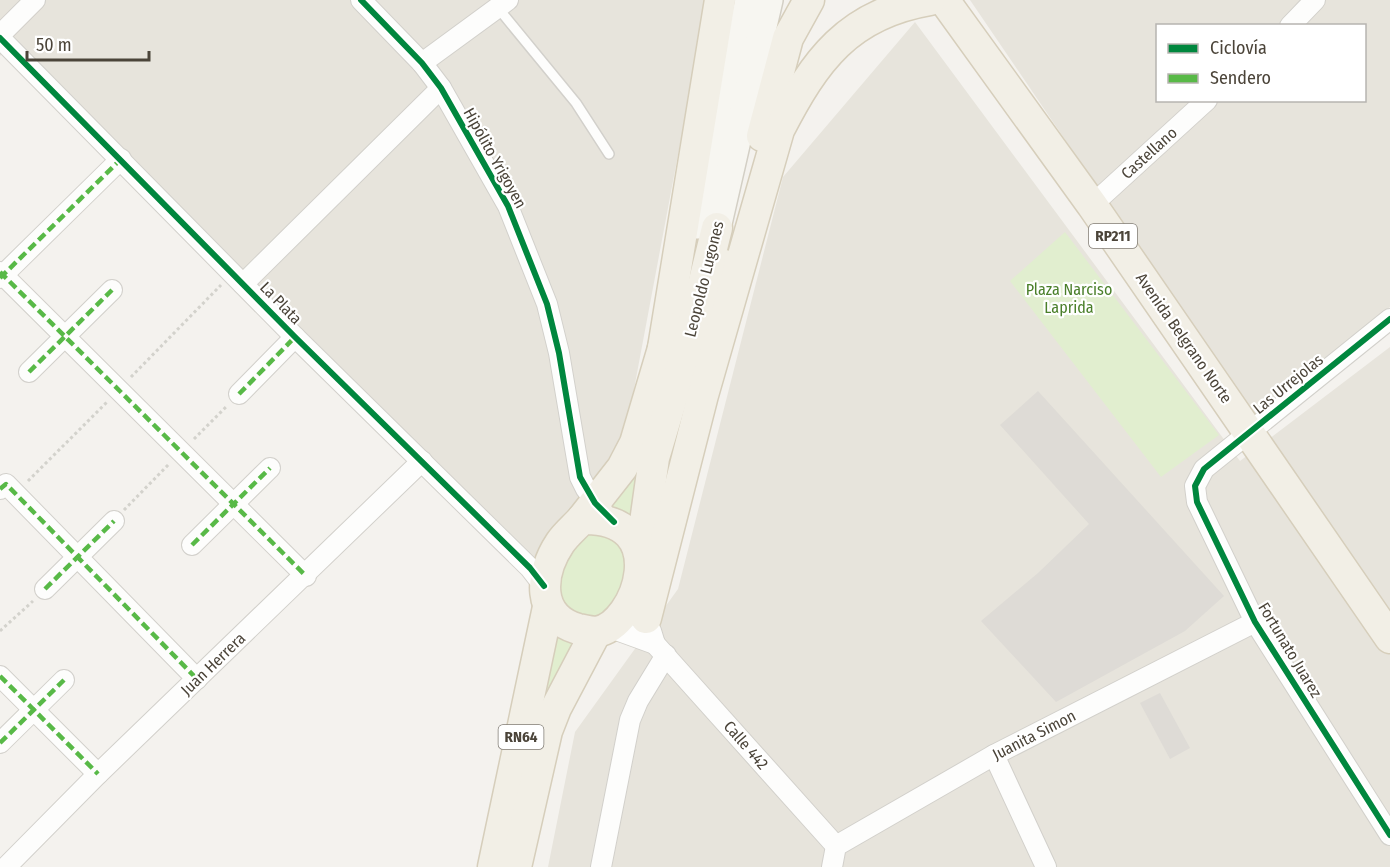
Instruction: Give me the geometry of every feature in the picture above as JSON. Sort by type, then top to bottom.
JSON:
[{"type":"main road","points":[[676,345],[720,0]]},
{"type":"main road","name":"Leopoldo Lugones","points":[[708,227],[748,0]]},
{"type":"main road","name":"Leopoldo Lugones","points":[[640,568],[654,458],[676,345],[769,0]]},
{"type":"main road","points":[[676,345],[738,232],[788,38],[808,0]]},
{"type":"main road","points":[[656,639],[703,395],[772,150],[800,90],[818,62],[835,44],[877,16],[895,8],[931,0]]},
{"type":"main road","name":"Avenida Belgrano Norte","points":[[931,0],[975,41]]},
{"type":"main road","name":"Avenida Belgrano Norte","points":[[944,0],[1092,204],[1390,638]]},
{"type":"main road","points":[[772,150],[775,87]]},
{"type":"main road","name":"Leopoldo Lugones","points":[[597,515],[635,443],[676,345]]},
{"type":"main road","points":[[597,515],[630,533],[640,568]]},
{"type":"main road","name":"RN64","points":[[492,867],[546,597],[551,559],[561,541],[597,515]]},
{"type":"main road","name":"RN64","points":[[516,867],[547,731],[556,708],[602,629],[629,603],[640,568]]},
{"type":"main road","points":[[546,597],[562,621],[576,628],[602,629]]},
{"type":"street","points":[[0,36],[35,0]]},
{"type":"street","name":"Hipólito Yrigoyen","points":[[361,0],[422,63],[441,88],[508,206],[546,304],[559,353],[580,477],[597,515]]},
{"type":"street","points":[[1292,24],[1316,0]]},
{"type":"street","points":[[422,63],[503,4]]},
{"type":"street","name":"La Plata","points":[[0,36],[295,337],[530,568],[546,597]]},
{"type":"street","points":[[243,284],[441,88]]},
{"type":"street","name":"Castellano","points":[[1092,204],[1205,102]]},
{"type":"street","points":[[121,159],[1,275],[66,336],[306,576]]},
{"type":"street","points":[[29,372],[112,290]]},
{"type":"street","name":"Las Urrejolas","points":[[1204,469],[1387,328]]},
{"type":"street","points":[[239,394],[295,337]]},
{"type":"street","name":"Juan Herrera","points":[[6,867],[98,774],[306,576],[422,461]]},
{"type":"street","points":[[192,545],[270,468]]},
{"type":"street","name":"Fortunato Juarez","points":[[1204,469],[1195,486],[1197,502],[1255,622],[1390,834]]},
{"type":"street","points":[[2,485],[77,556],[197,679]]},
{"type":"street","points":[[45,589],[114,521]]},
{"type":"street","points":[[601,867],[630,720],[656,639],[640,568]]},
{"type":"street","name":"Juanita Simon","points":[[836,846],[994,755],[1255,622]]},
{"type":"street","name":"Calle 442","points":[[602,629],[656,639],[836,846]]},
{"type":"street","points":[[0,676],[98,774]]},
{"type":"street","points":[[0,743],[64,680]]},
{"type":"street","points":[[994,755],[1046,867]]},
{"type":"street","points":[[832,867],[836,846]]},
{"type":"lane","points":[[503,4],[576,103],[609,154]]},
{"type":"path","points":[[0,631],[45,589]]},
{"type":"shaded area","points":[[0,0],[707,0],[622,453],[534,560],[4,52],[0,56]]},
{"type":"shaded area","points":[[970,0],[1390,0],[1390,307],[1253,416]]},
{"type":"shaded area","points":[[915,22],[1240,461],[1390,347],[1390,867],[548,867],[575,732],[678,589],[783,177]]},
{"type":"green space","name":"Plaza Narciso Laprida","points":[[1065,232],[1219,435],[1161,477],[1010,281]]},
{"type":"green space","points":[[648,446],[636,522],[608,507]]},
{"type":"green space","points":[[590,532],[610,533],[623,545],[627,561],[622,592],[605,614],[589,618],[573,614],[562,601],[557,574],[577,538]]},
{"type":"green space","points":[[556,634],[575,642],[534,730]]},
{"type":"building","points":[[1038,391],[1224,596],[1185,631],[1056,702],[981,621],[1038,573],[1089,524],[1000,425]]},
{"type":"building","points":[[1160,693],[1190,748],[1170,759],[1140,703]]},
{"type":"marked path","points":[[0,278],[121,159]]},
{"type":"marked path","points":[[0,272],[306,576]]},
{"type":"marked path","points":[[29,372],[112,290]]},
{"type":"marked path","points":[[239,394],[295,337]]},
{"type":"marked path","points":[[192,545],[270,468]]},
{"type":"marked path","points":[[0,489],[6,484],[197,679]]},
{"type":"marked path","points":[[45,589],[114,521]]},
{"type":"marked path","points":[[0,676],[98,774]]},
{"type":"marked path","points":[[0,743],[64,680]]},
{"type":"cycle path","points":[[361,0],[422,63],[441,88],[508,206],[547,304],[559,353],[580,477],[595,503],[614,522]]},
{"type":"cycle path","points":[[0,38],[295,337],[530,568],[544,586]]},
{"type":"cycle path","points":[[1390,319],[1204,469],[1195,486],[1197,502],[1255,622],[1390,835]]}]
